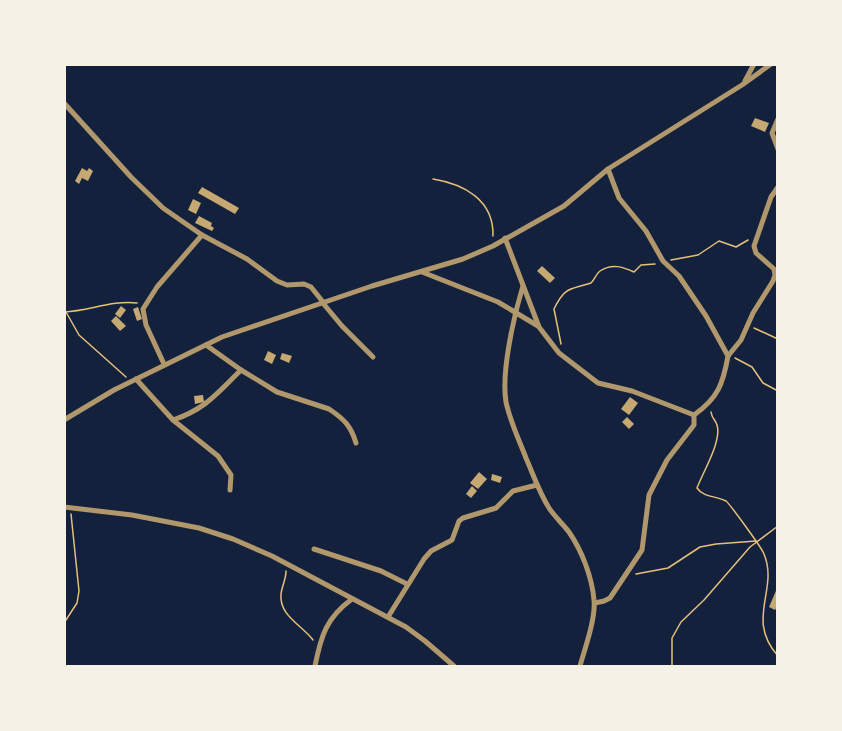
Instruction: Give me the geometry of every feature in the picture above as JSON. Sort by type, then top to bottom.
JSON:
[{"type":"street","points":[[742,85],[754,64]]},
{"type":"street","points":[[64,420],[133,380],[222,337],[322,302],[463,259],[493,246],[564,206],[608,169],[742,85],[771,64]]},
{"type":"street","points":[[64,103],[157,204],[202,235],[247,258],[278,281],[287,285],[304,284],[311,287],[342,326],[374,357]]},
{"type":"street","points":[[777,118],[772,134],[777,149]]},
{"type":"street","points":[[608,169],[619,198],[646,231],[663,261],[679,276],[706,316],[728,356]]},
{"type":"street","points":[[694,415],[711,402],[724,378],[728,356],[741,340],[747,325],[776,275],[774,269],[754,250],[757,232],[777,187]]},
{"type":"street","points":[[164,364],[146,325],[143,314],[145,304],[202,235]]},
{"type":"street","points":[[505,238],[539,327],[559,353],[598,383],[632,391],[694,415]]},
{"type":"street","points":[[421,272],[498,302],[539,327]]},
{"type":"street","points":[[523,286],[515,312],[505,375],[506,400],[510,417],[537,485],[549,508],[570,534],[592,583],[595,603],[580,666]]},
{"type":"street","points":[[206,345],[277,392],[329,409],[337,414],[350,425],[356,443]]},
{"type":"street","points":[[173,420],[186,416],[212,399],[241,370]]},
{"type":"street","points":[[133,380],[173,420],[204,444],[227,468],[232,481],[230,490]]},
{"type":"street","points":[[595,603],[604,602],[610,598],[642,550],[652,488],[674,449],[694,425],[694,415]]},
{"type":"street","points":[[388,617],[407,584],[431,551],[452,540],[459,521],[496,508],[513,491],[537,485]]},
{"type":"street","points":[[68,507],[132,515],[199,528],[233,539],[388,617],[415,633],[454,666]]},
{"type":"street","points":[[314,549],[381,571],[407,584]]},
{"type":"street","points":[[315,666],[318,650],[331,618],[352,599]]},
{"type":"path","points":[[433,179],[452,182],[476,196],[489,210],[494,228],[493,246]]},
{"type":"path","points":[[559,353],[561,343],[554,309],[567,290],[591,283],[599,272],[606,269],[623,266],[634,272],[641,265],[698,255],[719,241],[736,247],[757,232]]},
{"type":"path","points":[[65,312],[85,311],[121,302],[145,304]]},
{"type":"path","points":[[65,312],[80,334],[133,380]]},
{"type":"path","points":[[747,325],[777,339]]},
{"type":"path","points":[[728,356],[752,367],[763,383],[777,391]]},
{"type":"path","points":[[711,402],[712,417],[717,424],[717,435],[698,490],[731,505],[764,553],[768,586],[762,608],[763,624],[768,642],[777,656]]},
{"type":"path","points":[[64,623],[80,591],[79,570],[68,507]]},
{"type":"path","points":[[672,666],[671,645],[675,630],[756,541],[777,526]]},
{"type":"path","points":[[625,577],[668,568],[700,548],[716,544],[756,541]]},
{"type":"path","points":[[286,564],[286,579],[281,597],[284,607],[290,618],[309,634],[318,650]]},
{"type":"building","points":[[755,118],[769,123],[765,132],[751,126]]},
{"type":"building","points":[[82,168],[87,171],[89,168],[93,171],[88,181],[82,178],[79,184],[75,181]]},
{"type":"building","points":[[202,187],[239,208],[235,214],[198,193]]},
{"type":"building","points":[[193,199],[201,203],[196,214],[188,210]]},
{"type":"building","points":[[199,216],[212,223],[211,226],[214,228],[212,231],[195,223]]},
{"type":"building","points":[[542,266],[555,278],[550,283],[537,271]]},
{"type":"building","points":[[121,306],[126,310],[120,318],[115,314]]},
{"type":"building","points":[[138,307],[142,319],[137,321],[133,309]]},
{"type":"building","points":[[116,316],[126,326],[120,331],[111,321]]},
{"type":"building","points":[[268,351],[276,355],[272,364],[264,360]]},
{"type":"building","points":[[282,353],[292,356],[289,363],[280,359]]},
{"type":"building","points":[[203,395],[204,402],[195,404],[194,396]]},
{"type":"building","points":[[630,397],[638,403],[629,415],[621,409]]},
{"type":"building","points":[[627,417],[634,424],[629,429],[622,422]]},
{"type":"building","points":[[479,472],[487,479],[478,489],[470,483]]},
{"type":"building","points":[[492,474],[502,477],[500,483],[491,480]]},
{"type":"building","points":[[472,486],[477,491],[471,498],[466,494]]},
{"type":"building","points":[[778,586],[778,605],[775,610],[769,607]]}]
